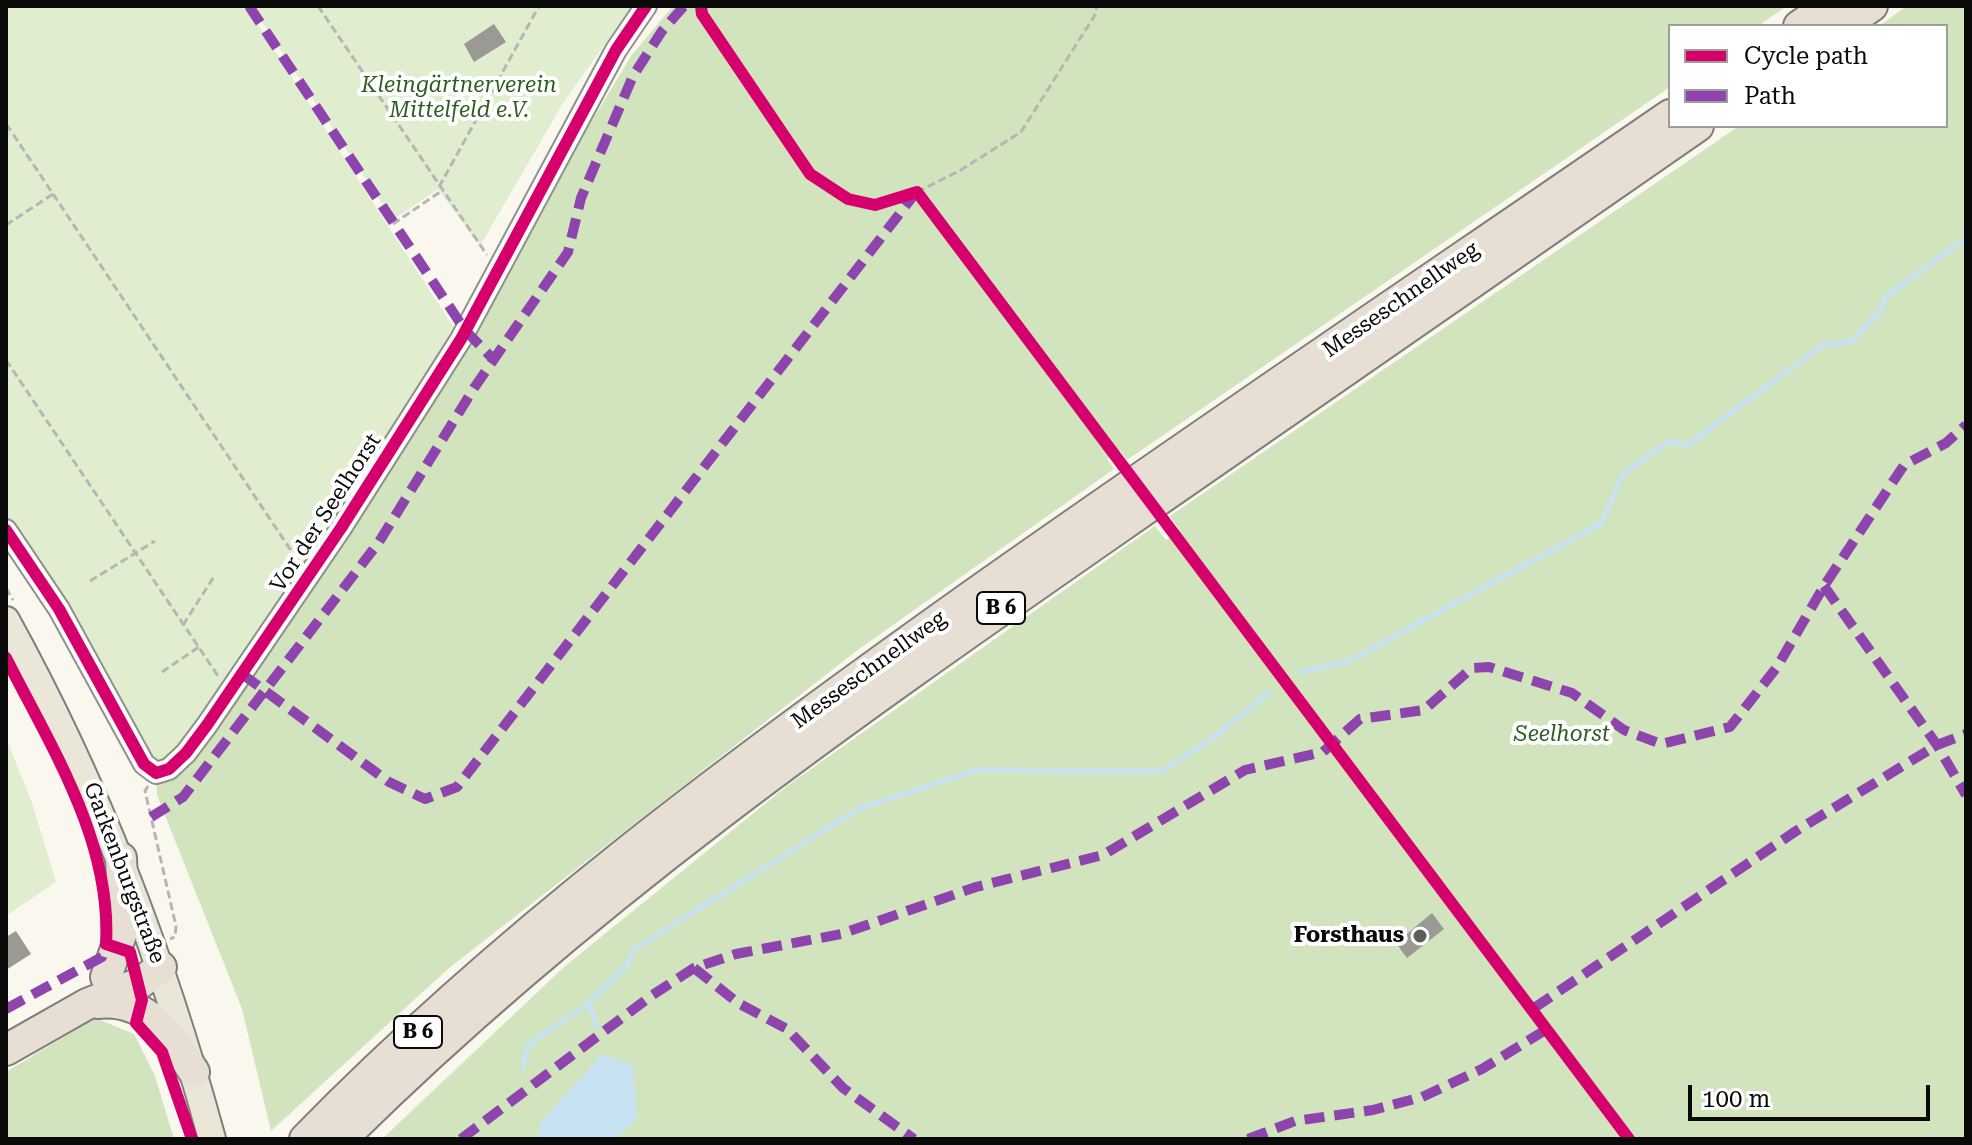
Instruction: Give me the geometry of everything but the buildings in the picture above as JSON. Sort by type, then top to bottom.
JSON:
[{"type":"highway","points":[[1802,24],[1828,6]]},
{"type":"highway","points":[[1846,24],[1872,6]]},
{"type":"highway","name":"Messeschnellweg","points":[[305,1139],[376,1070],[535,929],[658,827],[775,738],[1110,499],[1668,116]]},
{"type":"highway","name":"Messeschnellweg","points":[[342,1139],[473,1014],[547,950],[671,848],[800,751],[931,656],[1695,128]]},
{"type":"highway","points":[[106,977],[124,926],[121,858]]},
{"type":"highway","points":[[6,1040],[106,977],[134,965],[161,967]]},
{"type":"highway","points":[[6,1050],[87,1004],[140,983],[161,967]]},
{"type":"highway","points":[[87,1004],[117,1002],[138,1008],[164,1029],[194,1072]]},
{"type":"main road","name":"Garkenburgstraße","points":[[6,620],[81,763],[121,858],[161,967],[212,1139]]},
{"type":"street","name":"Vor der Seelhorst","points":[[156,773],[169,769],[186,753],[295,598],[461,339],[616,50],[646,6]]},
{"type":"street","points":[[6,530],[59,609],[144,764],[156,773]]},
{"type":"path","points":[[318,6],[499,271]]},
{"type":"path","points":[[393,224],[441,188],[539,6]]},
{"type":"path","points":[[917,192],[959,171],[1021,132],[1095,15],[1097,6]]},
{"type":"path","points":[[6,124],[292,552]]},
{"type":"path","points":[[6,134],[11,131]]},
{"type":"path","points":[[6,225],[53,194]]},
{"type":"path","points":[[6,360],[220,679]]},
{"type":"path","points":[[90,581],[155,541]]},
{"type":"path","points":[[183,625],[215,575]]},
{"type":"path","points":[[162,672],[199,647]]},
{"type":"path","points":[[156,773],[145,791],[176,926],[175,937],[171,938]]},
{"type":"green space","points":[[6,6],[246,6],[461,339],[207,725],[156,773],[6,530]]},
{"type":"green space","name":"Kleingärtnerverein Mittelfeld e.V.","points":[[251,6],[632,6],[563,103],[480,246],[438,189],[393,220]]},
{"type":"green space","points":[[673,6],[1787,6],[1761,24],[1668,24],[1668,88],[1127,460],[1120,450],[1107,459],[1114,469],[859,649],[449,968],[271,1131],[242,1009],[157,795],[156,773],[169,769],[466,330],[631,56]]},
{"type":"green space","name":"Seelhorst","points":[[1907,6],[1966,6],[1966,1139],[382,1139],[564,967],[787,786],[1155,526],[1166,540],[1179,529],[1170,516],[1736,128],[1948,128],[1948,24],[1882,24]]},
{"type":"green space","points":[[6,738],[32,803],[56,882],[6,916]]},
{"type":"green space","points":[[95,1018],[134,1034],[155,1076],[174,1139],[6,1139],[6,1072]]},
{"type":"water","points":[[602,1054],[633,1065],[637,1119],[614,1139],[539,1139],[540,1123]]},
{"type":"waterway","points":[[1300,672],[1349,661],[1602,523],[1622,475],[1669,441],[1686,446],[1823,345],[1853,341],[1882,309],[1885,297],[1966,238]]},
{"type":"waterway","points":[[597,1027],[589,1003],[627,965],[633,950],[860,808],[977,770],[1162,771],[1212,739],[1269,692]]},
{"type":"waterway","points":[[523,1068],[528,1045],[589,1003]]},
{"type":"marked path","points":[[249,6],[465,330],[494,360]]},
{"type":"marked path","points":[[151,817],[183,797],[379,542],[474,388],[568,252],[581,198],[633,76],[662,31],[684,6]]},
{"type":"marked path","points":[[242,674],[389,782],[425,799],[457,787],[914,195]]},
{"type":"marked path","points":[[461,1139],[651,996],[694,968],[736,954],[841,934],[976,887],[1103,855],[1245,770],[1323,752],[1360,719],[1424,710],[1472,668],[1489,667],[1572,693],[1624,730],[1661,744],[1730,727],[1777,667],[1824,586],[1904,465],[1946,443],[1966,425]]},
{"type":"marked path","points":[[1824,586],[1937,745],[1966,795]]},
{"type":"marked path","points":[[1534,1008],[1796,831],[1937,745],[1966,734]]},
{"type":"marked path","points":[[6,1009],[102,957],[106,944]]},
{"type":"marked path","points":[[694,968],[738,1003],[787,1029],[843,1088],[914,1139]]},
{"type":"marked path","points":[[1248,1139],[1295,1121],[1373,1110],[1422,1097],[1482,1069],[1547,1029]]},
{"type":"cycle path","points":[[6,530],[59,609],[144,764],[156,773],[169,769],[186,753],[207,725],[341,528],[461,339],[616,50],[646,6]]},
{"type":"cycle path","points":[[701,6],[702,14],[810,174],[848,199],[875,205],[917,192],[1629,1139]]},
{"type":"cycle path","points":[[6,658],[59,760],[89,832],[105,906],[106,944],[130,952],[142,1000],[136,1023],[162,1052],[192,1139]]},
{"type":"place","name":"Forsthaus","points":[[1420,936]]}]
